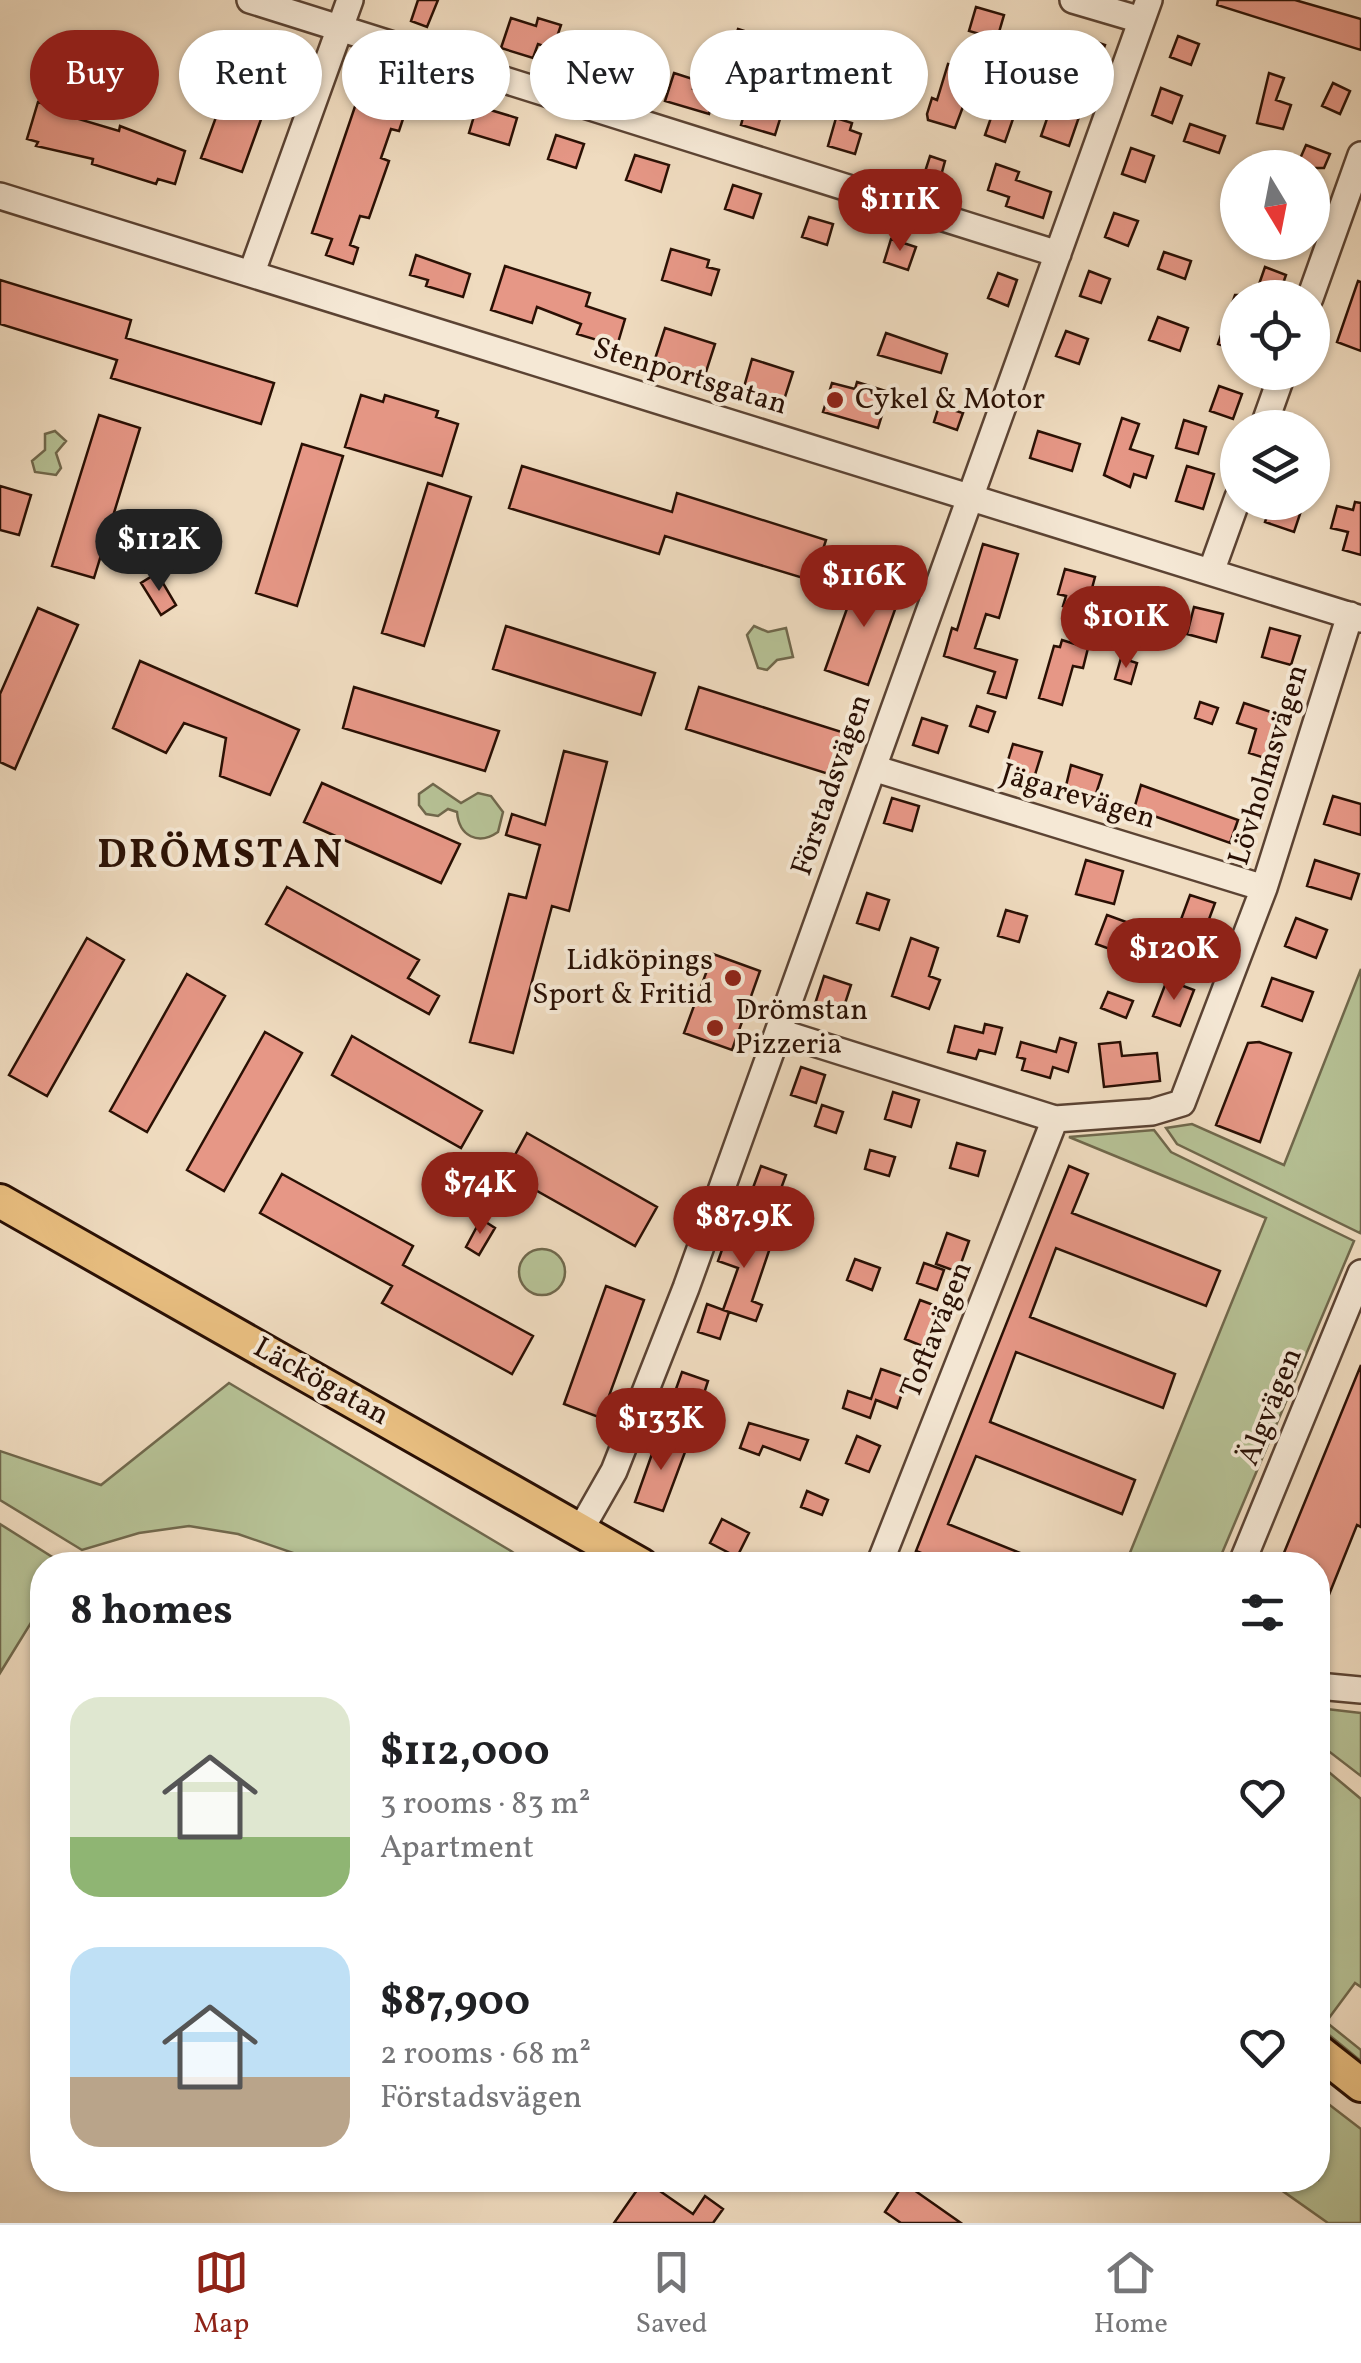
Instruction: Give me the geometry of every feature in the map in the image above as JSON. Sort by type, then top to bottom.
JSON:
[{"type":"main road","name":"Läckögatan","points":[[0,1200],[619,1552]]},
{"type":"main road","points":[[1330,2061],[1361,2086]]},
{"type":"street","points":[[250,0],[1058,254]]},
{"type":"street","points":[[252,272],[350,0]]},
{"type":"street","points":[[1073,0],[1145,10]]},
{"type":"street","name":"Förstadsvägen","points":[[581,1529],[614,1472],[779,1032],[1145,10]]},
{"type":"street","points":[[1316,280],[1361,155]]},
{"type":"street","name":"Stenportsgatan","points":[[0,196],[1355,617]]},
{"type":"street","points":[[1211,572],[1230,520]]},
{"type":"street","name":"Lövholmsvägen","points":[[779,1032],[1055,1119],[1152,1112],[1182,1102],[1264,888],[1355,617]]},
{"type":"street","name":"Jägarevägen","points":[[873,768],[1264,888]]},
{"type":"street","name":"Toftavägen","points":[[884,1552],[1055,1119]]},
{"type":"street","name":"Älgvägen","points":[[1246,1552],[1361,1274]]},
{"type":"street","points":[[1330,1687],[1361,1690]]},
{"type":"green space","points":[[55,431],[66,441],[56,453],[61,468],[56,475],[35,472],[32,461],[45,450],[45,434]]},
{"type":"green space","points":[[754,626],[768,632],[786,628],[793,657],[777,660],[767,670],[758,668],[747,635]]},
{"type":"green space","points":[[433,784],[461,803],[478,793],[491,796],[503,812],[498,832],[477,838],[461,827],[457,812],[448,809],[438,816],[426,814],[419,805],[419,794]]},
{"type":"green space","points":[[1361,969],[1360,1233],[1177,1144],[1166,1128],[1192,1124],[1284,1165]]},
{"type":"green space","points":[[1154,1130],[1171,1152],[1354,1241],[1222,1552],[1130,1552],[1266,1218],[1069,1137]]},
{"type":"green space","points":[[542,1249],[559,1255],[565,1272],[559,1289],[542,1295],[525,1289],[519,1272],[525,1255]]},
{"type":"green space","points":[[229,1383],[512,1552],[290,1552],[238,1534],[189,1526],[139,1533],[82,1550],[0,1500],[0,1451],[101,1485]]},
{"type":"green space","points":[[0,1524],[44,1552],[30,1552],[30,1624],[0,1673]]},
{"type":"green space","points":[[1330,1709],[1361,1713],[1361,1776],[1330,1752]]},
{"type":"green space","points":[[1330,1773],[1361,1799],[1361,1987],[1355,1983],[1330,2017]]},
{"type":"green space","points":[[1330,2025],[1361,2050],[1361,2061],[1330,2036]]},
{"type":"green space","points":[[1330,2105],[1361,2129],[1361,2223],[1328,2223],[1284,2192],[1330,2192]]},
{"type":"building","points":[[418,0],[438,0],[427,27],[411,21]]},
{"type":"building","points":[[1218,0],[1295,0],[1361,19],[1361,50],[1217,5]]},
{"type":"building","points":[[976,7],[1004,15],[1000,30],[969,30]]},
{"type":"building","points":[[511,18],[536,26],[538,18],[561,25],[559,30],[530,30],[530,57],[510,51],[507,30]]},
{"type":"building","points":[[1178,36],[1199,44],[1191,65],[1170,57]]},
{"type":"building","points":[[948,64],[948,120],[958,120],[955,128],[928,120],[932,98],[937,100]]},
{"type":"building","points":[[674,73],[690,78],[690,108],[670,102]]},
{"type":"building","points":[[1269,73],[1284,78],[1276,100],[1291,105],[1283,129],[1257,123]]},
{"type":"building","points":[[1333,83],[1350,91],[1340,114],[1322,106]]},
{"type":"building","points":[[1161,88],[1182,96],[1172,123],[1152,115]]},
{"type":"building","points":[[517,118],[509,145],[469,133],[473,120]]},
{"type":"building","points":[[33,120],[82,120],[119,131],[120,126],[185,151],[175,184],[158,179],[156,184],[92,164],[93,159],[36,146],[38,142],[27,139]]},
{"type":"building","points":[[215,120],[261,120],[242,172],[201,158]]},
{"type":"building","points":[[350,120],[403,120],[399,131],[391,129],[381,158],[389,161],[369,218],[360,216],[350,245],[358,248],[353,264],[326,255],[332,239],[312,233]]},
{"type":"building","points":[[742,120],[780,120],[775,135],[741,125]]},
{"type":"building","points":[[835,120],[852,123],[850,130],[861,134],[855,154],[828,146]]},
{"type":"building","points":[[990,120],[1013,120],[1005,142],[985,135]]},
{"type":"building","points":[[1047,120],[1078,120],[1069,146],[1041,136]]},
{"type":"building","points":[[1190,124],[1225,136],[1219,153],[1184,141]]},
{"type":"building","points":[[556,135],[584,144],[576,168],[548,159]]},
{"type":"building","points":[[1131,148],[1154,156],[1145,182],[1122,174]]},
{"type":"building","points":[[635,155],[669,165],[661,192],[626,180]]},
{"type":"building","points":[[930,156],[945,161],[939,183],[923,178]]},
{"type":"building","points":[[996,164],[1019,172],[1016,180],[1051,192],[1043,218],[1006,206],[1009,197],[988,190]]},
{"type":"building","points":[[733,185],[761,194],[753,218],[725,209]]},
{"type":"building","points":[[1114,213],[1138,221],[1128,246],[1105,237]]},
{"type":"building","points":[[809,217],[833,224],[827,245],[802,237]]},
{"type":"building","points":[[891,239],[916,247],[908,270],[884,262]]},
{"type":"building","points":[[671,249],[709,260],[707,267],[719,270],[711,295],[662,280]]},
{"type":"building","points":[[1164,252],[1191,261],[1185,279],[1158,269]]},
{"type":"building","points":[[416,255],[470,274],[463,297],[426,286],[428,280],[410,275]]},
{"type":"building","points":[[505,266],[590,293],[586,306],[625,319],[617,346],[577,334],[581,324],[537,307],[532,323],[491,310]]},
{"type":"building","points":[[1265,267],[1286,275],[1284,280],[1260,280]]},
{"type":"building","points":[[1089,271],[1110,279],[1101,303],[1080,296]]},
{"type":"building","points":[[998,273],[1017,280],[1008,306],[988,298]]},
{"type":"building","points":[[0,280],[131,320],[126,338],[274,383],[261,424],[111,378],[117,360],[0,324]]},
{"type":"building","points":[[1358,281],[1361,282],[1361,351],[1337,342]]},
{"type":"building","points":[[1158,317],[1188,328],[1180,351],[1149,340]]},
{"type":"building","points":[[665,328],[715,344],[705,375],[655,359]]},
{"type":"building","points":[[1066,331],[1088,339],[1079,364],[1056,356]]},
{"type":"building","points":[[886,333],[947,354],[941,373],[878,355]]},
{"type":"building","points":[[752,359],[793,372],[784,400],[744,387]]},
{"type":"building","points":[[857,382],[889,392],[878,428],[823,412],[832,383],[855,389]]},
{"type":"building","points":[[1219,386],[1220,390],[1242,394],[1236,410],[1220,410],[1220,414],[1210,411]]},
{"type":"building","points":[[361,395],[383,402],[385,395],[438,411],[436,417],[458,424],[442,476],[345,447]]},
{"type":"building","points":[[939,406],[963,413],[957,430],[934,422]]},
{"type":"building","points":[[99,415],[140,428],[94,578],[52,566]]},
{"type":"building","points":[[1122,418],[1139,424],[1130,449],[1153,456],[1146,478],[1134,474],[1130,487],[1104,475]]},
{"type":"building","points":[[1184,420],[1206,427],[1198,454],[1176,448]]},
{"type":"building","points":[[1038,431],[1080,444],[1072,471],[1030,458]]},
{"type":"building","points":[[302,444],[343,456],[297,606],[256,593]]},
{"type":"building","points":[[522,466],[672,512],[677,493],[826,540],[813,581],[665,536],[659,554],[509,508]]},
{"type":"building","points":[[1187,466],[1214,474],[1203,509],[1176,501]]},
{"type":"building","points":[[428,483],[471,497],[424,646],[382,633]]},
{"type":"building","points":[[0,486],[31,495],[19,535],[0,530]]},
{"type":"building","points":[[1355,502],[1361,503],[1361,555],[1343,550],[1348,532],[1331,528],[1337,506],[1353,510]]},
{"type":"building","points":[[1266,520],[1298,520],[1294,532]]},
{"type":"building","points":[[983,544],[1018,554],[999,618],[986,614],[975,648],[1017,660],[1006,698],[988,693],[995,672],[944,656],[952,628],[957,630]]},
{"type":"building","points":[[1065,569],[1095,577],[1088,603],[1081,601],[1078,610],[1063,606],[1066,596],[1058,594]]},
{"type":"building","points":[[157,573],[176,605],[161,615],[141,583]]},
{"type":"building","points":[[859,575],[902,590],[868,685],[825,670]]},
{"type":"building","points":[[1128,588],[1155,596],[1144,633],[1131,629],[1132,619],[1120,615]]},
{"type":"building","points":[[1194,607],[1223,614],[1216,642],[1187,634]]},
{"type":"building","points":[[38,608],[78,625],[15,769],[0,762],[0,694]]},
{"type":"building","points":[[506,626],[655,673],[641,715],[493,669]]},
{"type":"building","points":[[1270,628],[1300,636],[1291,665],[1262,657]]},
{"type":"building","points":[[1062,640],[1088,648],[1083,668],[1073,666],[1062,705],[1039,698],[1054,646],[1060,647]]},
{"type":"building","points":[[1121,658],[1137,663],[1131,684],[1115,679]]},
{"type":"building","points":[[140,661],[299,730],[270,795],[220,776],[226,738],[184,723],[166,753],[113,728]]},
{"type":"building","points":[[354,687],[499,731],[485,771],[343,728]]},
{"type":"building","points":[[699,687],[848,734],[835,776],[686,729]]},
{"type":"building","points":[[1200,702],[1218,708],[1212,724],[1195,718]]},
{"type":"building","points":[[1244,703],[1280,715],[1271,760],[1249,753],[1256,729],[1237,723]]},
{"type":"building","points":[[977,706],[995,712],[988,732],[970,726]]},
{"type":"building","points":[[922,718],[947,726],[938,753],[913,745]]},
{"type":"building","points":[[1013,744],[1042,752],[1034,778],[1005,770]]},
{"type":"building","points":[[564,751],[607,762],[569,911],[552,906],[513,1053],[470,1042],[509,894],[526,898],[540,845],[506,835],[512,814],[545,825]]},
{"type":"building","points":[[1071,765],[1102,775],[1094,800],[1065,790]]},
{"type":"building","points":[[322,783],[460,844],[441,883],[304,822]]},
{"type":"building","points":[[1141,785],[1238,820],[1230,843],[1134,809]]},
{"type":"building","points":[[1333,796],[1361,804],[1361,835],[1324,824]]},
{"type":"building","points":[[892,798],[919,806],[912,831],[884,823]]},
{"type":"building","points":[[1086,860],[1123,871],[1114,904],[1076,894]]},
{"type":"building","points":[[1315,860],[1359,874],[1351,899],[1307,886]]},
{"type":"building","points":[[287,887],[419,960],[408,978],[439,996],[429,1014],[266,924]]},
{"type":"building","points":[[867,893],[889,900],[879,930],[857,923]]},
{"type":"building","points":[[1190,895],[1215,903],[1198,949],[1188,946],[1184,957],[1169,952]]},
{"type":"building","points":[[1006,910],[1027,916],[1019,942],[998,936]]},
{"type":"building","points":[[1107,915],[1129,923],[1118,952],[1096,944]]},
{"type":"building","points":[[1296,918],[1327,930],[1316,958],[1285,946]]},
{"type":"building","points":[[87,938],[124,960],[47,1096],[9,1075]]},
{"type":"building","points":[[911,938],[938,948],[929,976],[940,980],[929,1009],[892,996]]},
{"type":"building","points":[[713,954],[760,971],[732,1050],[684,1033]]},
{"type":"building","points":[[187,974],[225,996],[147,1132],[110,1111]]},
{"type":"building","points":[[824,976],[851,985],[841,1016],[814,1007]]},
{"type":"building","points":[[1272,978],[1313,992],[1302,1021],[1262,1006]]},
{"type":"building","points":[[1167,980],[1194,990],[1180,1026],[1153,1016]]},
{"type":"building","points":[[1108,992],[1133,1001],[1126,1018],[1101,1008]]},
{"type":"building","points":[[985,1024],[1002,1028],[995,1054],[979,1050],[976,1059],[948,1052],[955,1026],[983,1033]]},
{"type":"building","points":[[265,1032],[302,1053],[224,1191],[187,1170]]},
{"type":"building","points":[[352,1036],[482,1111],[461,1148],[332,1075]]},
{"type":"building","points":[[1060,1038],[1076,1043],[1068,1072],[1053,1067],[1050,1078],[1022,1070],[1025,1059],[1017,1057],[1021,1042],[1056,1052]]},
{"type":"building","points":[[1120,1042],[1122,1056],[1157,1053],[1160,1081],[1104,1087],[1099,1044]]},
{"type":"building","points":[[1259,1042],[1291,1053],[1260,1142],[1216,1125],[1248,1043]]},
{"type":"building","points":[[801,1067],[825,1075],[816,1103],[791,1095]]},
{"type":"building","points":[[893,1092],[919,1100],[911,1127],[885,1119]]},
{"type":"building","points":[[822,1105],[843,1112],[836,1133],[815,1126]]},
{"type":"building","points":[[527,1133],[657,1207],[635,1246],[505,1173]]},
{"type":"building","points":[[957,1143],[985,1151],[978,1176],[950,1168]]},
{"type":"building","points":[[870,1150],[895,1157],[889,1176],[865,1169]]},
{"type":"building","points":[[761,1166],[786,1175],[775,1205],[750,1196]]},
{"type":"building","points":[[1069,1166],[1088,1174],[1072,1213],[1220,1271],[1206,1306],[1056,1248],[1030,1317],[1175,1374],[1163,1408],[1016,1352],[990,1422],[1135,1480],[1122,1514],[976,1456],[948,1524],[1018,1552],[916,1551]]},
{"type":"building","points":[[282,1174],[413,1246],[403,1265],[533,1336],[512,1374],[382,1303],[392,1286],[260,1213]]},
{"type":"building","points":[[481,1219],[495,1228],[479,1255],[466,1247]]},
{"type":"building","points":[[730,1227],[772,1242],[752,1301],[762,1305],[756,1321],[723,1310],[738,1268],[718,1261]]},
{"type":"building","points":[[947,1233],[969,1241],[958,1272],[936,1264]]},
{"type":"building","points":[[855,1259],[880,1268],[872,1290],[847,1280]]},
{"type":"building","points":[[924,1263],[944,1270],[937,1290],[917,1283]]},
{"type":"building","points":[[606,1286],[644,1300],[601,1418],[564,1404]]},
{"type":"building","points":[[920,1300],[947,1310],[932,1350],[905,1339]]},
{"type":"building","points":[[707,1304],[729,1312],[720,1339],[698,1332]]},
{"type":"building","points":[[1361,1365],[1361,1527],[1357,1525],[1330,1592],[1330,1552],[1284,1552]]},
{"type":"building","points":[[881,1369],[907,1378],[897,1408],[876,1400],[870,1418],[843,1408],[848,1391],[871,1399]]},
{"type":"building","points":[[682,1372],[708,1381],[698,1412],[671,1403]]},
{"type":"building","points":[[749,1423],[808,1440],[800,1460],[763,1446],[759,1455],[740,1448]]},
{"type":"building","points":[[659,1434],[688,1444],[663,1511],[635,1502]]},
{"type":"building","points":[[857,1436],[880,1446],[869,1472],[846,1463]]},
{"type":"building","points":[[807,1491],[828,1500],[822,1515],[801,1507]]},
{"type":"building","points":[[722,1519],[749,1533],[740,1552],[727,1552],[710,1543]]},
{"type":"building","points":[[636,2192],[661,2192],[693,2214],[705,2196],[723,2209],[713,2223],[614,2223]]},
{"type":"building","points":[[898,2192],[917,2192],[961,2223],[901,2223],[885,2212]]},
{"type":"place","name":"Cykel & Motor","points":[[835,400]]},
{"type":"place","name":"Lidköpings Sport & Fritid","points":[[733,978]]},
{"type":"place","name":"Drömstan Pizzeria","points":[[715,1028]]},
{"type":"district","name":"DRÖMSTAN","points":[[221,857]]}]
